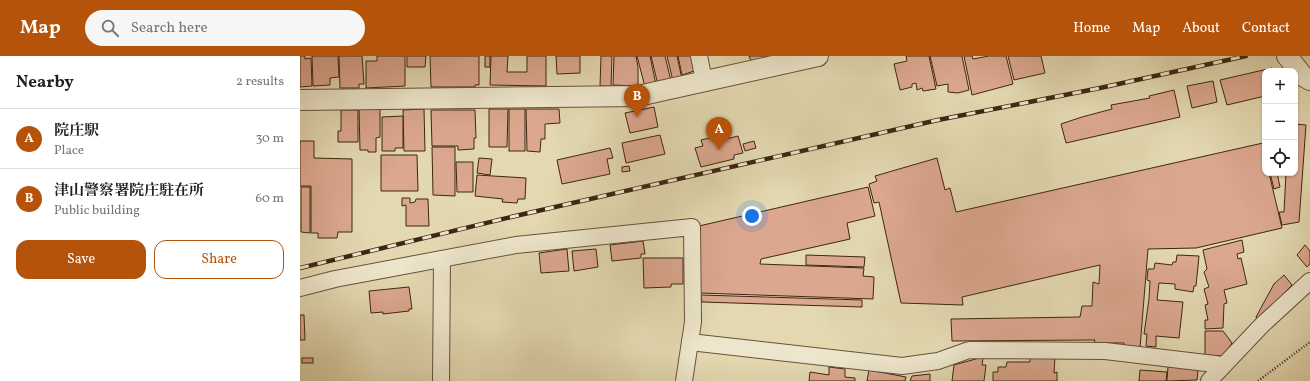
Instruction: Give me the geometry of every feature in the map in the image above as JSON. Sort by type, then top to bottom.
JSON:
[{"type":"street","points":[[699,56],[704,81]]},
{"type":"street","points":[[300,100],[638,96],[818,56]]},
{"type":"street","points":[[1287,56],[1304,76],[1310,80]]},
{"type":"street","points":[[300,288],[335,279],[516,245],[692,227],[693,322],[684,381]]},
{"type":"street","points":[[441,381],[442,259]]},
{"type":"street","points":[[1209,381],[1262,325],[1310,281]]},
{"type":"street","points":[[690,342],[902,366],[938,361],[969,350],[1105,351],[1223,365]]},
{"type":"path","points":[[1258,381],[1310,342]]},
{"type":"building","points":[[300,56],[305,56],[305,59],[311,58],[312,86],[300,87]]},
{"type":"building","points":[[312,56],[338,56],[339,77],[330,78],[330,85],[313,86]]},
{"type":"building","points":[[339,56],[362,56],[364,84],[359,84],[359,88],[340,88]]},
{"type":"building","points":[[377,56],[405,56],[405,86],[366,88],[366,61],[377,61]]},
{"type":"building","points":[[407,56],[426,56],[425,67],[407,67]]},
{"type":"building","points":[[430,56],[479,56],[479,85],[475,85],[475,87],[431,87]]},
{"type":"building","points":[[485,56],[490,56],[490,67],[485,67]]},
{"type":"building","points":[[491,56],[508,56],[507,72],[527,72],[527,56],[546,56],[546,86],[490,85]]},
{"type":"building","points":[[556,56],[580,56],[580,73],[557,74]]},
{"type":"building","points":[[601,56],[612,56],[611,86],[600,86]]},
{"type":"building","points":[[614,56],[636,56],[638,67],[638,86],[613,85]]},
{"type":"building","points":[[637,56],[650,56],[656,85],[645,87]]},
{"type":"building","points":[[651,56],[665,56],[671,81],[658,85]]},
{"type":"building","points":[[667,56],[677,56],[682,79],[673,81]]},
{"type":"building","points":[[678,56],[691,56],[694,71],[682,75]]},
{"type":"building","points":[[749,56],[771,56],[771,57],[751,61]]},
{"type":"building","points":[[906,56],[929,56],[936,89],[923,91],[922,88],[917,90],[916,83],[912,84],[912,87],[900,90],[894,64],[907,61]]},
{"type":"building","points":[[930,56],[962,56],[969,90],[958,93],[948,92],[948,84],[937,86]]},
{"type":"building","points":[[964,56],[972,56],[973,59],[989,56],[1006,56],[1013,84],[972,95]]},
{"type":"building","points":[[1008,56],[1041,56],[1045,73],[1014,80]]},
{"type":"building","points":[[1262,70],[1262,97],[1227,105],[1220,80]]},
{"type":"building","points":[[1213,81],[1217,102],[1192,108],[1187,86]]},
{"type":"building","points":[[1174,90],[1180,117],[1066,143],[1061,124],[1112,109],[1111,105],[1150,98],[1149,96]]},
{"type":"building","points":[[654,107],[658,127],[630,133],[625,113]]},
{"type":"building","points":[[359,109],[380,109],[380,137],[376,138],[376,152],[360,150]]},
{"type":"building","points":[[424,109],[425,151],[404,151],[403,110]]},
{"type":"building","points":[[489,109],[508,109],[507,147],[489,147]]},
{"type":"building","points":[[509,109],[525,109],[525,151],[509,151]]},
{"type":"building","points":[[526,109],[559,109],[560,123],[545,124],[545,139],[541,139],[540,152],[527,151]]},
{"type":"building","points":[[341,110],[358,110],[358,142],[338,142],[338,131],[341,131]]},
{"type":"building","points":[[431,110],[475,110],[476,138],[474,138],[474,149],[458,150],[458,146],[432,146]]},
{"type":"building","points":[[403,116],[403,148],[395,148],[395,151],[382,151],[382,117]]},
{"type":"building","points":[[1298,124],[1306,125],[1299,222],[1282,225],[1279,212],[1284,212],[1286,176],[1298,176]]},
{"type":"building","points":[[660,135],[665,154],[626,163],[622,143]]},
{"type":"building","points":[[738,136],[743,153],[734,155],[734,159],[701,167],[695,148],[703,146],[701,140],[713,137],[715,142]]},
{"type":"building","points":[[300,141],[314,141],[314,158],[352,159],[352,232],[338,232],[337,238],[318,238],[318,233],[311,233],[311,186],[300,186]]},
{"type":"building","points":[[754,141],[756,148],[745,151],[743,144]]},
{"type":"building","points":[[1262,143],[1262,176],[1270,176],[1282,228],[1196,248],[1148,249],[1140,348],[1124,347],[1124,343],[1094,343],[1095,340],[952,341],[951,319],[1080,317],[1082,306],[1092,306],[1093,282],[1099,284],[1100,265],[962,297],[963,305],[901,303],[879,202],[874,203],[869,184],[877,181],[875,176],[937,158],[945,190],[950,188],[956,212]]},
{"type":"building","points":[[432,147],[455,147],[455,196],[433,195]]},
{"type":"building","points":[[610,148],[613,158],[607,159],[610,174],[562,184],[557,160]]},
{"type":"building","points":[[381,155],[417,155],[418,191],[381,191]]},
{"type":"building","points":[[479,158],[492,159],[490,175],[477,173]]},
{"type":"building","points":[[456,162],[473,162],[473,192],[457,192]]},
{"type":"building","points":[[629,166],[630,171],[622,172],[622,167]]},
{"type":"building","points":[[477,175],[526,178],[525,199],[518,199],[517,203],[502,202],[503,199],[475,196]]},
{"type":"building","points":[[1271,176],[1278,176],[1280,187],[1274,189]]},
{"type":"building","points":[[301,187],[310,187],[310,233],[301,232]]},
{"type":"building","points":[[868,187],[875,216],[847,223],[850,239],[761,259],[760,264],[864,268],[863,276],[874,277],[873,299],[700,293],[699,226]]},
{"type":"building","points":[[402,198],[410,198],[410,203],[415,202],[416,199],[428,199],[429,226],[406,226],[406,205],[402,206]]},
{"type":"building","points":[[1242,240],[1244,252],[1237,254],[1238,259],[1241,258],[1247,284],[1224,290],[1227,303],[1224,304],[1223,328],[1205,329],[1205,320],[1208,320],[1205,305],[1208,304],[1204,289],[1209,287],[1204,272],[1207,269],[1203,250]]},
{"type":"building","points":[[643,241],[645,254],[641,254],[641,258],[612,261],[610,245]]},
{"type":"building","points":[[1305,245],[1310,251],[1310,264],[1307,267],[1297,255]]},
{"type":"building","points":[[567,249],[569,271],[541,273],[539,253]]},
{"type":"building","points":[[596,249],[598,267],[574,271],[572,251]]},
{"type":"building","points":[[806,255],[865,257],[864,267],[806,265]]},
{"type":"building","points":[[1177,255],[1199,256],[1196,286],[1194,286],[1193,292],[1175,289],[1175,284],[1159,283],[1157,300],[1183,302],[1179,338],[1156,336],[1156,347],[1146,346],[1147,334],[1144,334],[1150,281],[1147,280],[1148,269],[1154,269],[1155,263],[1172,265],[1173,262],[1176,262]]},
{"type":"building","points":[[643,258],[683,258],[683,284],[671,284],[671,287],[644,288]]},
{"type":"building","points":[[1284,275],[1292,285],[1258,320],[1256,317],[1274,284]]},
{"type":"building","points":[[409,287],[412,309],[409,309],[409,311],[383,314],[383,312],[371,313],[369,291]]},
{"type":"building","points":[[701,295],[862,300],[862,307],[702,302]]},
{"type":"building","points":[[300,315],[304,315],[305,340],[300,340]]},
{"type":"building","points":[[1205,331],[1223,331],[1232,343],[1223,356],[1205,355]]},
{"type":"building","points":[[983,357],[982,365],[986,365],[984,381],[952,381],[954,365]]},
{"type":"building","points":[[1030,357],[1055,357],[1054,373],[1057,372],[1057,381],[993,381],[993,372],[998,372],[998,367],[1006,367],[1007,362],[1030,362]]},
{"type":"building","points":[[302,358],[313,358],[313,363],[302,363]]},
{"type":"building","points":[[1168,366],[1198,370],[1197,380],[1167,381]]},
{"type":"building","points":[[829,367],[845,369],[845,377],[855,378],[855,381],[809,381],[810,372],[829,375]]},
{"type":"building","points":[[869,370],[906,377],[905,381],[867,381]]},
{"type":"building","points":[[1140,370],[1167,372],[1166,381],[1139,381]]},
{"type":"building","points":[[930,374],[930,381],[910,381],[912,376]]},
{"type":"railway","points":[[300,268],[511,217],[938,120],[1100,88],[1246,56]]},
{"type":"place","name":"津山警察署院庄駐在所","points":[[637,117]]},
{"type":"place","name":"院庄駅","points":[[719,150]]}]
